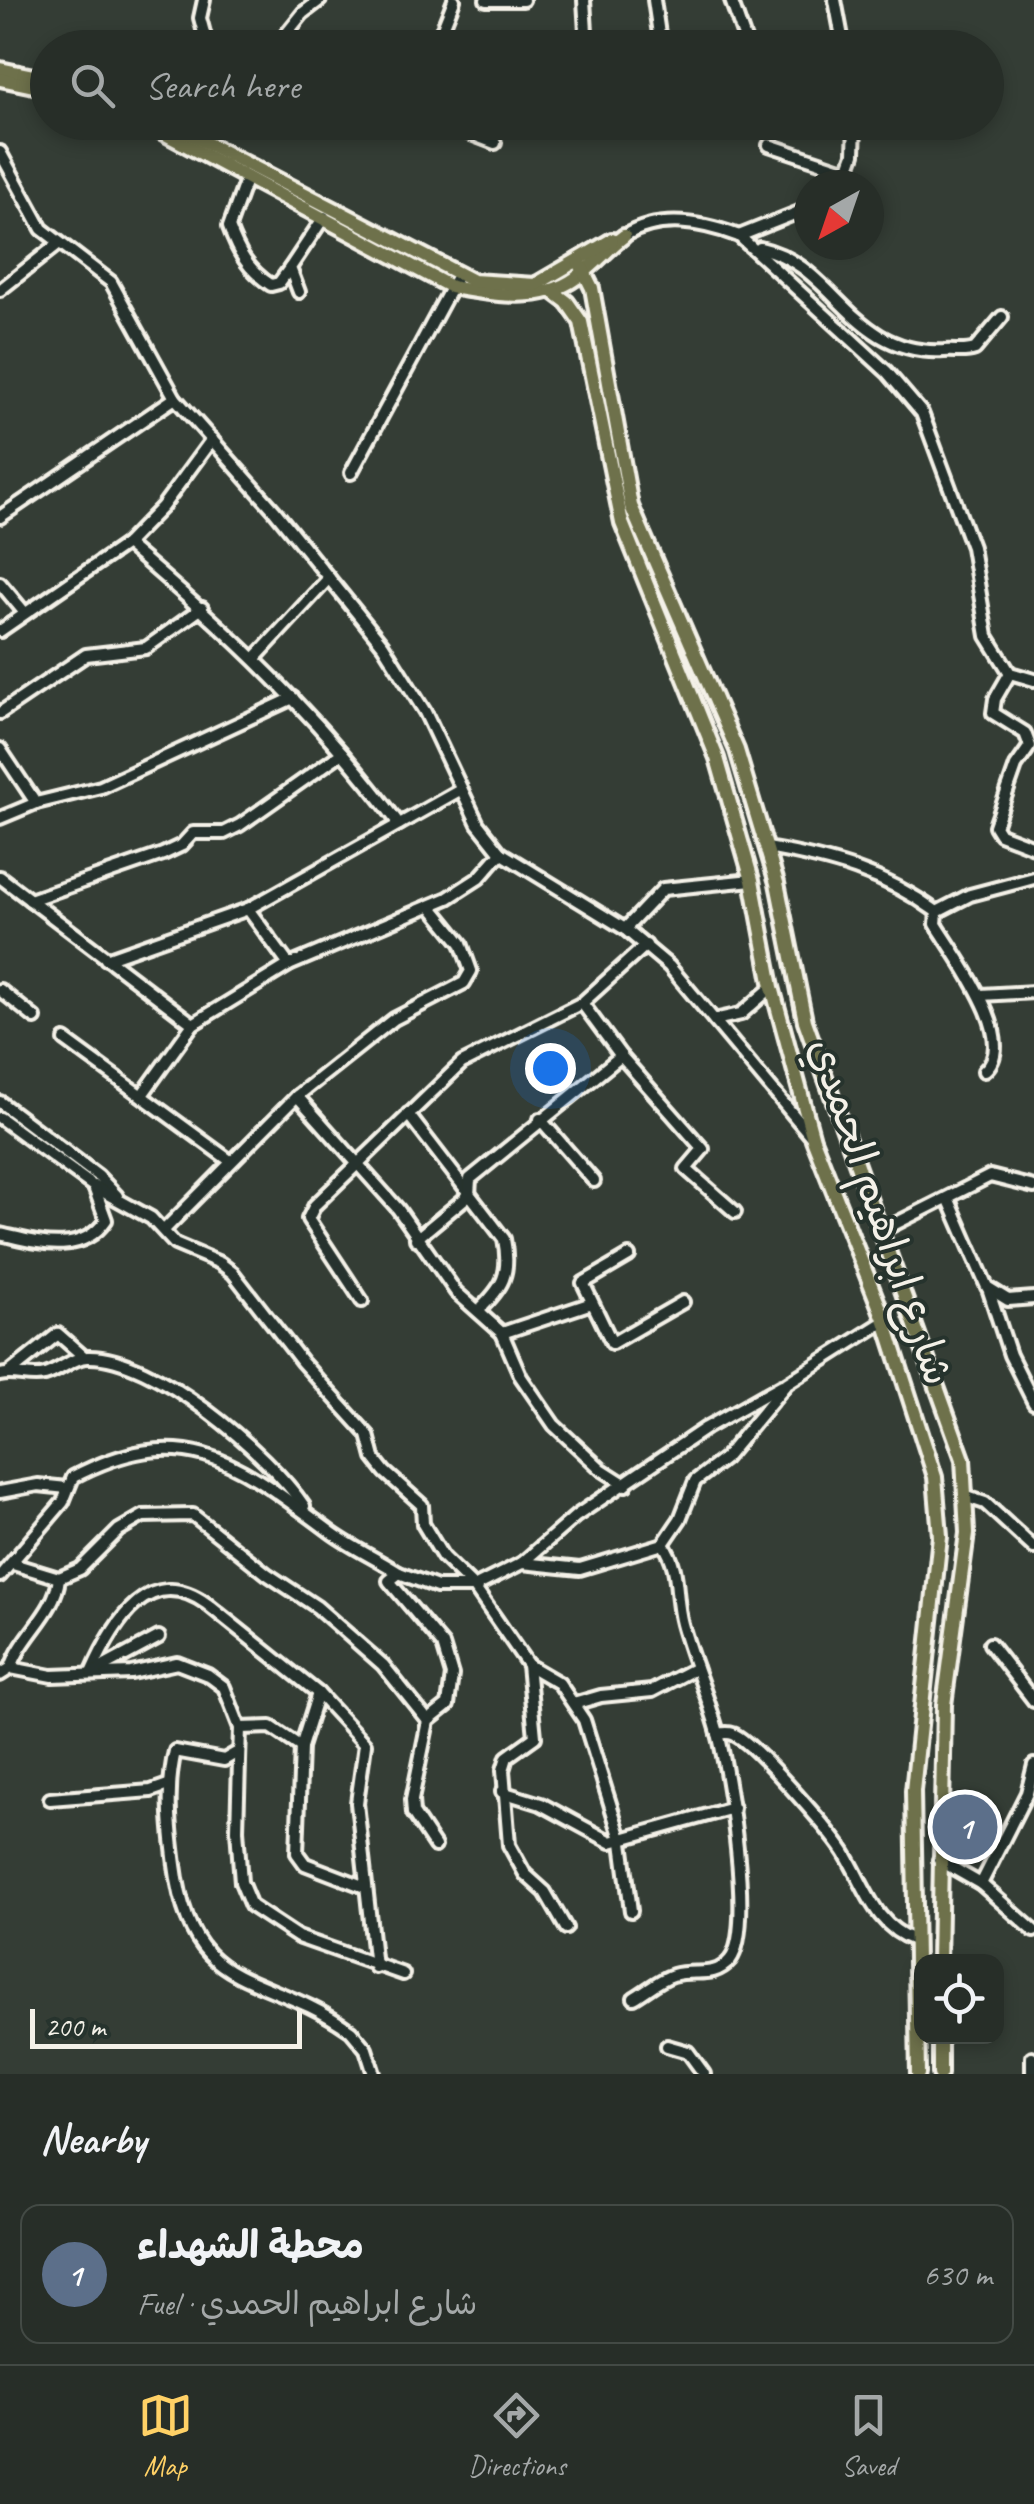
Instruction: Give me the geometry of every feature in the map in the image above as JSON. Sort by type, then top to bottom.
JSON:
[{"type":"main road","points":[[0,69],[30,75]]},
{"type":"main road","points":[[0,80],[30,86]]},
{"type":"main road","points":[[182,140],[455,281],[529,286],[581,266],[624,236]]},
{"type":"main road","points":[[196,140],[324,217],[455,281],[507,294],[550,290],[624,236]]},
{"type":"main road","points":[[592,288],[607,251]]},
{"type":"main road","name":"شارع ابراهيم الحمدي","points":[[581,266],[592,288],[625,486],[738,750],[786,919],[805,1021],[879,1232],[951,1418],[967,1497],[944,1705],[937,1859],[938,1954]]},
{"type":"main road","name":"شارع ابراهيم الحمدي","points":[[550,290],[567,302],[581,322],[601,435],[631,548],[717,758],[752,880],[772,987],[813,1139],[885,1321],[923,1429],[935,1477],[940,1536],[913,1791],[918,2074]]},
{"type":"main road","points":[[601,435],[618,432]]},
{"type":"main road","points":[[631,548],[649,543]]},
{"type":"main road","points":[[760,923],[786,919]]},
{"type":"main road","points":[[913,1791],[940,1795]]},
{"type":"main road","points":[[940,2044],[940,2074]]},
{"type":"street","points":[[203,30],[200,18],[204,0]]},
{"type":"street","points":[[290,30],[321,0]]},
{"type":"street","points":[[442,30],[454,0]]},
{"type":"street","points":[[486,0],[525,0]]},
{"type":"street","points":[[584,0],[586,30]]},
{"type":"street","points":[[654,0],[658,30]]},
{"type":"street","points":[[731,0],[742,30]]},
{"type":"street","points":[[835,0],[841,30]]},
{"type":"street","points":[[486,140],[494,143]]},
{"type":"street","points":[[847,170],[854,140]]},
{"type":"street","points":[[769,145],[844,170]]},
{"type":"street","points":[[0,152],[36,220],[58,244],[111,282],[175,398],[382,644],[426,712],[460,790],[501,853],[646,945],[813,1139]]},
{"type":"street","points":[[250,172],[228,227],[248,268],[271,285],[290,268],[324,217]]},
{"type":"street","points":[[739,236],[794,214]]},
{"type":"street","points":[[624,236],[674,222],[711,226],[739,236],[756,247],[887,372],[922,413],[972,548],[987,636],[998,659],[1010,672],[1034,680]]},
{"type":"street","points":[[0,290],[58,244]]},
{"type":"street","points":[[756,247],[785,254],[852,316],[891,344],[915,352],[975,349],[1002,316]]},
{"type":"street","points":[[290,268],[299,292]]},
{"type":"street","points":[[352,473],[455,281]]},
{"type":"street","points":[[0,517],[175,398]]},
{"type":"street","points":[[0,630],[126,544],[162,506],[212,440]]},
{"type":"street","points":[[126,544],[255,658],[342,753],[399,824]]},
{"type":"street","points":[[255,658],[329,578]]},
{"type":"street","points":[[0,582],[25,613]]},
{"type":"street","points":[[0,713],[86,655],[146,648],[202,608]]},
{"type":"street","points":[[1010,672],[994,699],[993,714],[1025,733],[1030,746],[1016,766],[995,826],[1000,834],[1034,847]]},
{"type":"street","points":[[0,818],[36,803],[100,787],[293,698]]},
{"type":"street","points":[[0,750],[36,803]]},
{"type":"street","points":[[30,900],[163,854],[182,846],[193,833],[224,833],[342,753]]},
{"type":"street","points":[[106,959],[248,909],[460,790]]},
{"type":"street","points":[[766,848],[854,866],[900,885],[937,912]]},
{"type":"street","points":[[142,1095],[193,1024],[289,965],[431,906],[479,878],[501,853]]},
{"type":"street","points":[[0,876],[193,1024]]},
{"type":"street","points":[[937,912],[970,895],[1034,878]]},
{"type":"street","points":[[625,930],[663,889],[752,880]]},
{"type":"street","points":[[165,1228],[297,1096],[394,1019],[464,983],[471,971],[468,958],[431,906]]},
{"type":"street","points":[[248,909],[289,965]]},
{"type":"street","points":[[937,912],[936,924],[982,995],[997,1046],[992,1064],[984,1071]]},
{"type":"street","points":[[362,1300],[308,1219],[315,1205],[462,1063],[582,1004],[646,945]]},
{"type":"street","points":[[714,1020],[753,1007],[772,987]]},
{"type":"street","points":[[0,990],[35,1018]]},
{"type":"street","points":[[982,995],[1034,992]]},
{"type":"street","points":[[582,1004],[621,1056],[702,1149],[686,1169],[692,1178],[735,1212]]},
{"type":"street","points":[[65,1040],[229,1160]]},
{"type":"street","points":[[416,1238],[469,1195],[470,1180],[621,1056]]},
{"type":"street","points":[[297,1096],[398,1209],[456,1292],[502,1333],[515,1366],[554,1425],[601,1470],[626,1485]]},
{"type":"street","points":[[0,1102],[124,1204],[165,1228],[175,1244],[220,1263],[233,1273],[302,1362],[368,1435],[374,1458],[385,1472],[413,1493],[443,1557],[474,1587],[528,1666],[560,1683],[576,1703],[622,1842],[631,1911]]},
{"type":"street","points":[[408,1114],[504,1239],[509,1264],[506,1280],[478,1310]]},
{"type":"street","points":[[0,1118],[96,1181],[106,1220],[100,1230],[54,1246],[0,1234]]},
{"type":"street","points":[[540,1119],[594,1181]]},
{"type":"street","points":[[879,1232],[990,1176],[1034,1187]]},
{"type":"street","points":[[948,1200],[987,1287],[1010,1355],[1034,1402]]},
{"type":"street","points":[[629,1256],[582,1284],[612,1343],[684,1302]]},
{"type":"street","points":[[987,1287],[1008,1300],[1034,1298]]},
{"type":"street","points":[[502,1333],[589,1304]]},
{"type":"street","points":[[0,1576],[63,1502],[73,1476],[128,1452],[180,1450],[222,1461],[268,1482],[332,1533],[399,1573],[437,1587],[474,1587],[522,1562],[557,1529],[706,1428],[885,1321]]},
{"type":"street","points":[[5,1374],[58,1334],[83,1356]]},
{"type":"street","points":[[5,1374],[42,1376],[83,1356],[107,1359],[135,1370],[226,1423],[284,1480],[307,1511]]},
{"type":"street","points":[[522,1562],[580,1569],[664,1544],[696,1481],[725,1458],[787,1382]]},
{"type":"street","points":[[0,1492],[38,1485],[68,1488]]},
{"type":"street","points":[[967,1497],[985,1503],[1034,1548]]},
{"type":"street","points":[[12,1564],[59,1578],[80,1569],[119,1530],[143,1516],[161,1512],[194,1515],[266,1574],[317,1607],[382,1665],[428,1721]]},
{"type":"street","points":[[634,1998],[677,1974],[703,1975],[716,1970],[734,1952],[740,1893],[732,1808],[718,1734],[675,1594],[676,1564],[664,1544]]},
{"type":"street","points":[[399,1573],[389,1581],[395,1593],[425,1620],[443,1645],[452,1675],[448,1705],[428,1721],[412,1800],[413,1813],[434,1846]]},
{"type":"street","points":[[0,1675],[11,1668],[17,1648],[57,1597],[59,1578]]},
{"type":"street","points":[[91,1673],[107,1636],[154,1589],[170,1586],[186,1589],[207,1604],[318,1693],[364,1744],[357,1802],[375,1966]]},
{"type":"street","points":[[91,1673],[159,1637]]},
{"type":"street","points":[[990,1644],[1034,1701]]},
{"type":"street","points":[[11,1668],[34,1676],[192,1666],[224,1688],[240,1728],[236,1753],[241,1882],[250,1906],[298,1937],[403,1974]]},
{"type":"street","points":[[528,1666],[535,1737],[507,1757],[502,1792],[510,1845],[525,1874],[546,1892],[566,1928]]},
{"type":"street","points":[[576,1703],[652,1691],[696,1668]]},
{"type":"street","points":[[318,1693],[302,1747],[297,1853],[305,1864],[365,1888]]},
{"type":"street","points":[[240,1728],[271,1727],[302,1747]]},
{"type":"street","points":[[718,1734],[730,1732],[766,1763],[842,1850],[857,1882],[887,1926],[914,1940]]},
{"type":"street","points":[[236,1753],[224,1760],[174,1751],[168,1784],[179,1897],[198,1945],[226,1968],[351,2031],[366,2049],[374,2074]]},
{"type":"street","points":[[981,1884],[1030,1794],[1034,1765]]},
{"type":"street","points":[[50,1799],[151,1791],[168,1784]]},
{"type":"street","points":[[502,1792],[541,1804],[598,1838],[622,1842],[732,1808]]},
{"type":"street","points":[[937,1859],[981,1884],[1034,1931]]},
{"type":"street","points":[[667,2046],[688,2052],[704,2074]]},
{"type":"street","points":[[1032,2056],[1032,2074]]},
{"type":"place","name":"محطة الشهداء","points":[[965,1827]]}]
